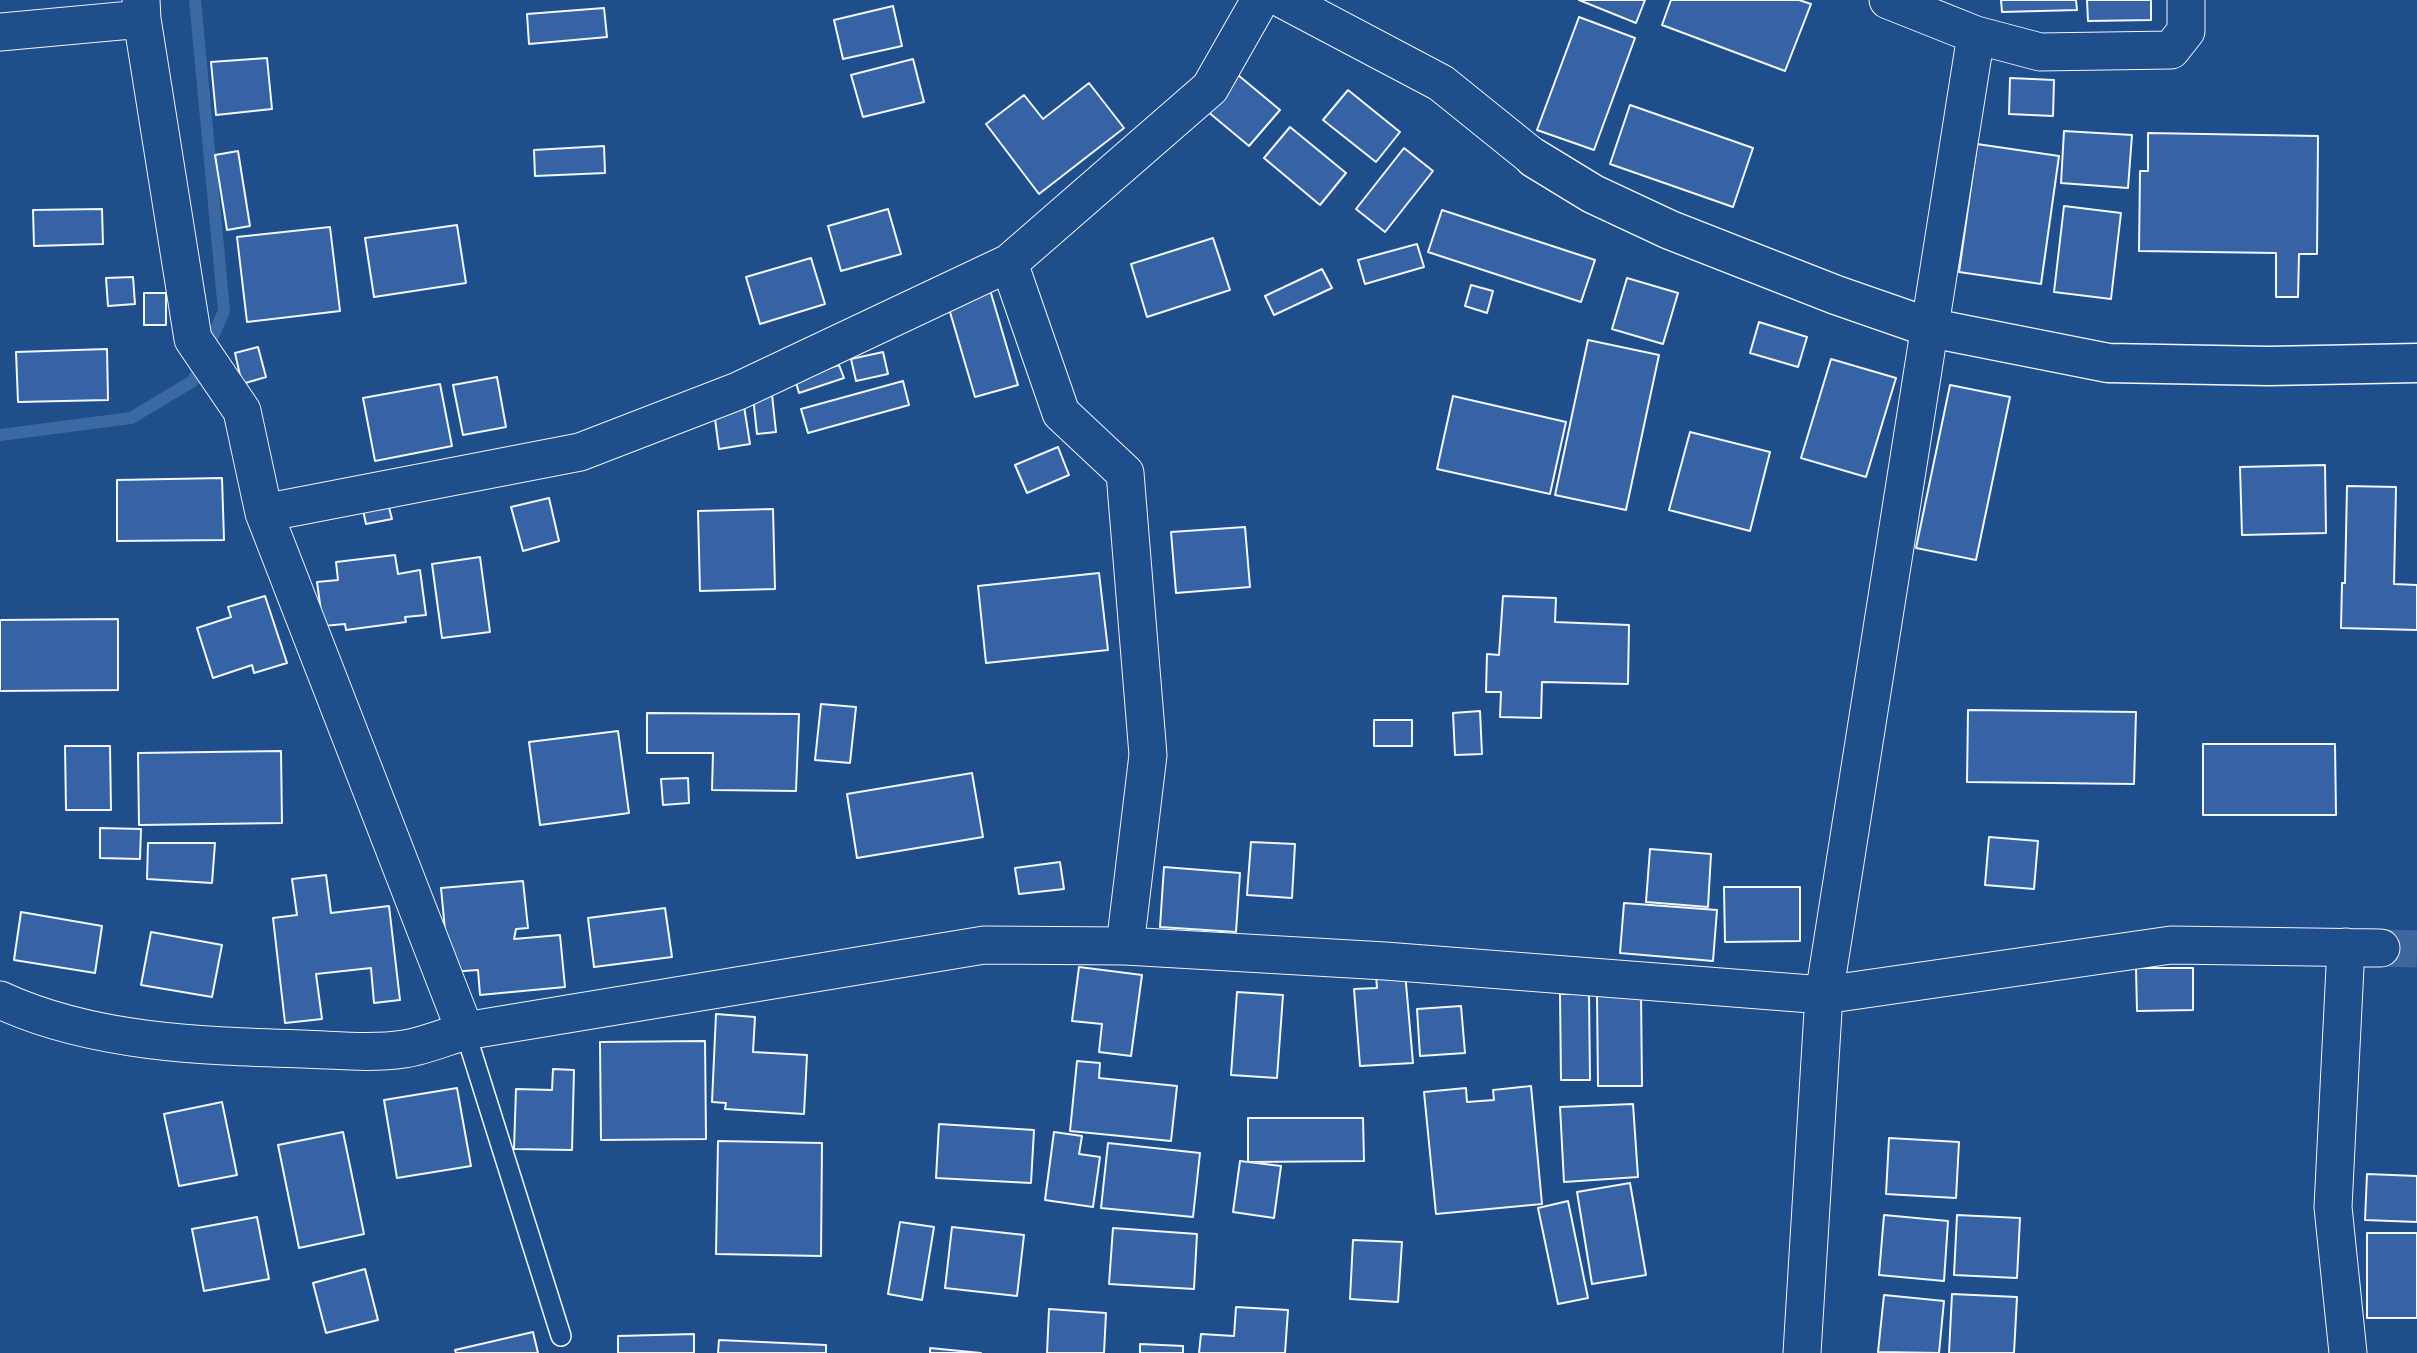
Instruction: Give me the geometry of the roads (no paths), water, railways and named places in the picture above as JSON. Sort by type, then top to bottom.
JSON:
[{"type":"street","points":[[264,513],[580,452],[738,391],[1009,263],[1210,88],[1259,0]]},
{"type":"street","points":[[1284,0],[1441,83],[1534,158],[1593,194],[1670,230],[1836,295],[1931,328],[2108,363],[2269,366],[2417,363]]},
{"type":"street","points":[[1888,0],[1976,35],[2040,52],[2171,50],[2186,31],[2186,0]]},
{"type":"street","points":[[0,32],[142,10],[193,339],[242,411],[264,513],[465,1031]]},
{"type":"street","points":[[1802,1353],[1824,995],[1976,35]]},
{"type":"street","points":[[1009,263],[1062,413],[1125,473],[1149,755],[1125,946]]},
{"type":"street","points":[[0,1000],[32,1015],[127,1036],[227,1047],[357,1051],[404,1049],[465,1031],[984,945],[1125,946],[1385,961],[1824,995],[2171,945],[2364,947],[2333,1207],[2348,1353]]},
{"type":"lane","points":[[465,1031],[561,1336]]},
{"type":"waterway","points":[[0,435],[131,418],[193,381],[224,311],[195,0]]},
{"type":"tunnel","points":[[2381,948],[2417,949]]}]
